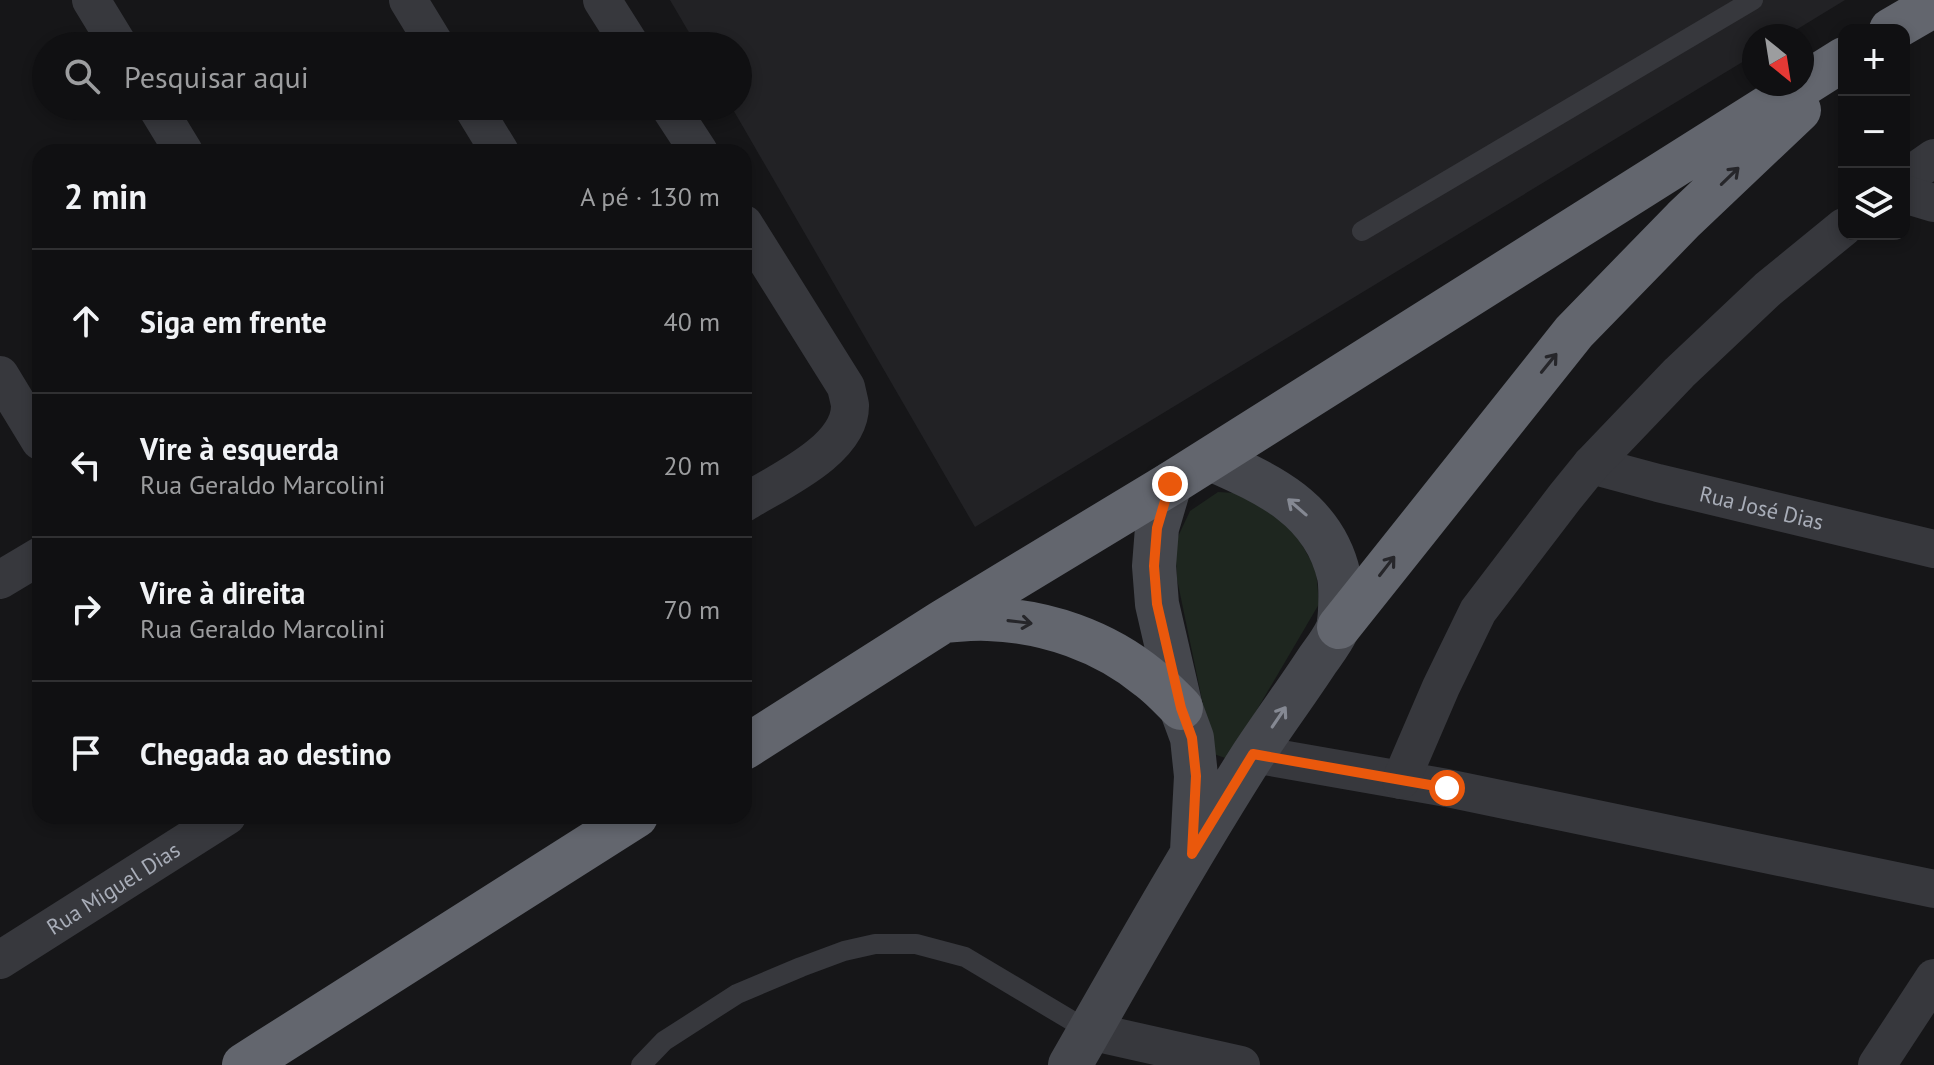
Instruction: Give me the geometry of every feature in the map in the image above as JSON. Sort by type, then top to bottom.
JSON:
[{"type":"highway","points":[[1901,24],[1934,5]]},
{"type":"highway","points":[[752,743],[942,622],[1211,459],[1838,63]]},
{"type":"highway","points":[[1339,627],[1574,332],[1684,219],[1838,73]]},
{"type":"highway","points":[[942,622],[987,619],[1030,623],[1073,634],[1125,661],[1149,678],[1181,708]]},
{"type":"highway","points":[[244,1065],[623,824]]},
{"type":"street","points":[[91,0],[110,32]]},
{"type":"street","points":[[408,0],[427,32]]},
{"type":"street","points":[[602,0],[622,32]]},
{"type":"street","points":[[165,120],[179,144]]},
{"type":"street","points":[[481,120],[495,144]]},
{"type":"street","points":[[678,120],[694,144]]},
{"type":"street","points":[[1910,175],[1934,158]]},
{"type":"street","points":[[1910,196],[1934,203]]},
{"type":"street","points":[[1401,780],[1478,611],[1591,465],[1679,373],[1768,289],[1838,232]]},
{"type":"street","points":[[752,237],[846,387],[850,403],[844,429],[834,444],[815,460],[752,498]]},
{"type":"street","points":[[0,375],[32,428]]},
{"type":"street","points":[[1211,459],[1272,488],[1296,504],[1315,524],[1329,548],[1340,578],[1339,627],[1253,754],[1080,1048],[1241,1065]]},
{"type":"street","name":"Rua José Dias","points":[[1591,465],[1934,549]]},
{"type":"street","points":[[1170,484],[1157,528],[1154,566],[1157,604],[1181,708],[1192,738],[1196,776],[1192,854]]},
{"type":"street","points":[[0,580],[32,561]]},
{"type":"street","points":[[1253,754],[1447,788],[1934,889]]},
{"type":"street","name":"Rua Miguel Dias","points":[[0,960],[214,824]]},
{"type":"street","points":[[1877,1065],[1934,978]]},
{"type":"lane","points":[[1362,231],[1753,0]]},
{"type":"lane","points":[[641,1065],[664,1041],[737,994],[844,951],[875,944],[916,944],[965,957],[1080,1048]]},
{"type":"shaded area","points":[[670,0],[1845,0],[1806,24],[1742,24],[1742,62],[975,527],[739,120],[752,120],[752,32],[689,32]]},
{"type":"shaded area","points":[[1218,492],[1253,494],[1283,510],[1316,570],[1319,604],[1228,759],[1211,753],[1177,579],[1175,543],[1190,511]]},
{"type":"route","points":[[1170,484],[1157,528],[1154,566],[1157,604],[1181,708],[1192,738],[1196,776],[1192,854],[1253,754],[1447,788]]}]
